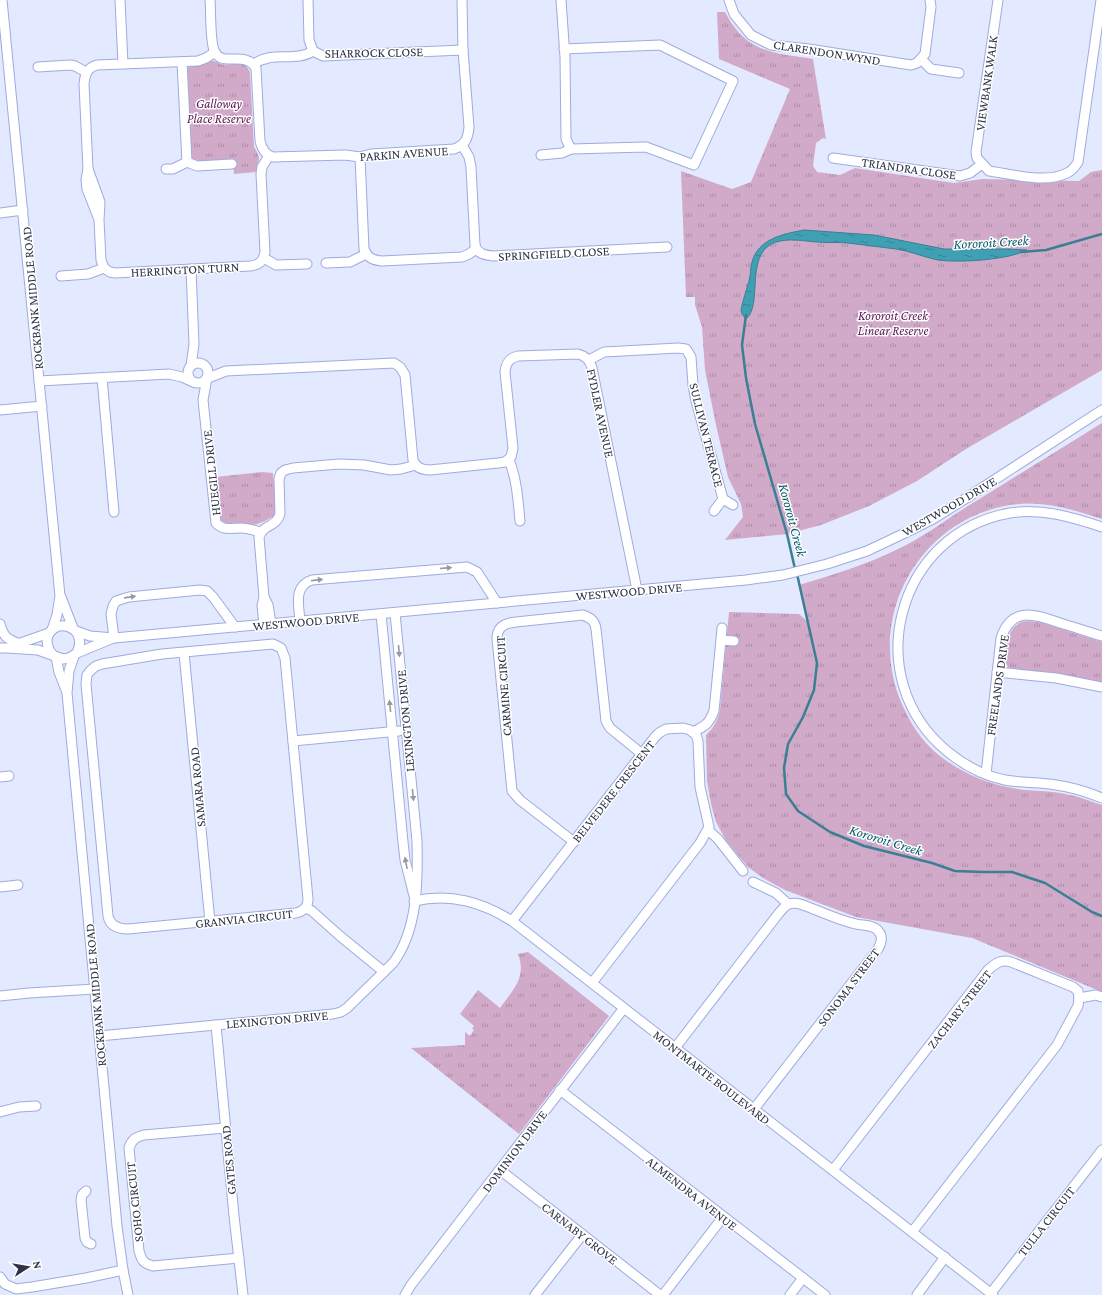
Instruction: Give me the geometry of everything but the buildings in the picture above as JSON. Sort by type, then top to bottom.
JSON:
[{"type":"street","name":"ROCKBANK MIDDLE ROAD","points":[[2,0],[60,596],[57,614],[50,631]]},
{"type":"street","points":[[120,0],[123,64]]},
{"type":"street","points":[[210,0],[213,48],[215,52],[222,58],[242,59],[251,62],[254,64],[257,72],[260,142],[264,152],[269,156],[262,168],[261,174],[265,252],[264,258],[276,265],[307,264]]},
{"type":"street","name":"SHARROCK CLOSE","points":[[308,0],[312,51],[323,56],[463,50]]},
{"type":"street","name":"PARKIN AVENUE","points":[[269,156],[345,155],[360,157],[371,154],[454,149],[462,146],[468,138],[469,127],[463,50],[462,0]]},
{"type":"street","points":[[561,0],[564,49],[566,138],[570,149]]},
{"type":"street","name":"CLARENDON WYND","points":[[729,0],[734,14],[752,35],[771,45],[809,49],[911,65],[917,63],[921,59]]},
{"type":"street","points":[[930,0],[931,7],[925,54],[921,59],[931,69],[959,73]]},
{"type":"street","name":"VIEWBANK WALK","points":[[982,164],[977,158],[976,152],[998,0]]},
{"type":"street","points":[[982,164],[988,171],[1043,178],[1067,174],[1074,169],[1078,162],[1080,153],[1101,0]]},
{"type":"street","points":[[541,155],[562,153],[570,149],[646,147],[694,165],[733,81],[660,45],[564,49]]},
{"type":"street","points":[[254,64],[269,58],[306,55],[312,51]]},
{"type":"street","points":[[61,276],[88,274],[104,268],[101,260],[99,220],[87,189],[86,180],[88,169],[84,84],[86,72],[91,67],[97,66],[198,61],[215,52]]},
{"type":"street","points":[[182,62],[186,162]]},
{"type":"street","points":[[38,67],[70,65],[86,72]]},
{"type":"street","points":[[360,157],[364,249],[370,258],[375,261],[382,261],[462,256],[469,254],[476,249],[474,237],[471,167],[469,157],[462,146]]},
{"type":"street","name":"TRIANDRA CLOSE","points":[[833,158],[960,176],[970,173],[982,164]]},
{"type":"street","points":[[166,169],[173,169],[186,162],[197,166],[232,164]]},
{"type":"street","points":[[0,212],[23,210]]},
{"type":"street","name":"SPRINGFIELD CLOSE","points":[[476,249],[484,255],[493,256],[668,247]]},
{"type":"street","points":[[326,263],[350,262],[366,254]]},
{"type":"street","name":"HERRINGTON TURN","points":[[104,268],[115,273],[250,266],[256,265],[264,258]]},
{"type":"street","points":[[191,269],[194,344],[189,377],[194,382]]},
{"type":"street","points":[[194,344],[208,369],[208,378]]},
{"type":"street","name":"SULLIVAN TERRACE","points":[[589,360],[600,354],[611,351],[678,348],[686,349],[691,356],[693,385],[696,400],[723,499],[733,505]]},
{"type":"street","name":"FYDLER AVENUE","points":[[509,460],[513,448],[505,372],[509,360],[518,356],[583,355],[589,360],[592,368],[637,590]]},
{"type":"street","points":[[169,374],[196,363],[204,364],[226,372]]},
{"type":"street","points":[[40,381],[169,374],[194,382],[203,382],[208,378],[226,372],[388,363],[398,365],[405,375],[411,446],[413,460],[416,465],[424,470],[430,470],[498,463],[509,460],[516,482],[520,521]]},
{"type":"street","points":[[102,378],[114,512]]},
{"type":"street","name":"HUEGILL DRIVE","points":[[208,378],[204,400],[216,523],[219,527],[224,529],[241,528],[260,532]]},
{"type":"street","name":"HUEGILL DRIVE","points":[[194,382],[204,400]]},
{"type":"street","points":[[0,410],[42,406]]},
{"type":"street","name":"WESTWOOD DRIVE","points":[[75,630],[90,636],[114,638],[759,579],[802,570],[846,558],[880,545],[933,519],[1102,410]]},
{"type":"street","points":[[267,623],[262,606],[264,597],[259,537],[260,532],[268,525],[276,522],[279,518],[279,478],[281,473],[285,470],[339,464],[364,465],[391,470],[416,465]]},
{"type":"street","name":"SULLIVAN TERRACE","points":[[714,511],[723,499]]},
{"type":"street","points":[[1102,526],[1050,512],[1019,512],[992,518],[967,528],[946,543],[926,564],[911,587],[902,613],[897,642],[899,669],[906,694],[916,715],[922,725],[939,744],[961,762],[986,774],[1004,780],[1068,787],[1102,798]]},
{"type":"street","points":[[300,621],[299,591],[302,585],[312,580],[467,566],[477,572],[497,603]]},
{"type":"street","points":[[114,638],[111,614],[116,601],[129,597],[192,591],[207,591],[213,596],[235,627]]},
{"type":"street","name":"ROCKBANK MIDDLE ROAD","points":[[60,596],[75,630]]},
{"type":"street","name":"LEXINGTON DRIVE","points":[[99,1036],[342,1012],[384,972],[398,956],[406,939],[413,917],[418,879],[417,841],[396,613]]},
{"type":"street","name":"LEXINGTON DRIVE","points":[[381,614],[405,860],[414,901]]},
{"type":"street","name":"CARMINE CIRCUIT","points":[[574,842],[520,800],[512,791],[497,640],[497,634],[502,626],[505,623],[584,615],[591,619],[596,625],[606,721],[610,728],[642,754]]},
{"type":"street","name":"FREELANDS DRIVE","points":[[986,774],[1001,638],[1010,622],[1021,616],[1035,615],[1102,636]]},
{"type":"street","points":[[0,624],[6,638],[20,644]]},
{"type":"street","points":[[62,626],[75,630],[80,638],[76,655],[63,659],[38,650],[4,648],[20,644],[62,626]]},
{"type":"street","points":[[592,983],[700,844],[708,830],[709,825],[700,787],[698,741],[693,732],[705,726],[711,720],[714,711],[722,628]]},
{"type":"street","points":[[50,631],[47,642],[48,647],[54,656]]},
{"type":"street","name":"WESTWOOD DRIVE","points":[[76,655],[114,638]]},
{"type":"street","points":[[721,640],[734,641]]},
{"type":"street","name":"GRANVIA CIRCUIT","points":[[269,644],[281,648],[285,658],[308,899],[308,904],[304,911],[210,922],[121,929],[115,928],[110,922],[107,910],[86,679],[94,667],[102,664],[162,654],[184,653],[269,644]]},
{"type":"street","name":"SAMARA ROAD","points":[[184,653],[210,922]]},
{"type":"street","name":"ROCKBANK MIDDLE ROAD","points":[[76,655],[69,671],[67,694],[117,1226],[128,1295]]},
{"type":"street","name":"ROCKBANK MIDDLE ROAD","points":[[54,656],[67,694]]},
{"type":"street","points":[[997,672],[1072,680],[1102,687]]},
{"type":"street","name":"BELVEDERE CRESCENT","points":[[512,921],[655,737],[662,731],[670,728],[683,728],[693,732]]},
{"type":"street","points":[[293,741],[406,731]]},
{"type":"street","points":[[708,830],[718,839],[743,871]]},
{"type":"street","points":[[675,1048],[779,913],[788,904],[776,893],[753,882]]},
{"type":"street","points":[[0,887],[18,885]]},
{"type":"street","name":"MONTMARTE BOULEVARD","points":[[414,901],[438,898],[471,901],[493,909],[512,921],[992,1294]]},
{"type":"street","name":"SONOMA STREET","points":[[754,1109],[878,949],[881,940],[880,933],[874,928],[851,923],[800,904],[788,904]]},
{"type":"street","points":[[306,908],[312,911],[384,972]]},
{"type":"street","name":"ZACHARY STREET","points":[[833,1170],[988,970],[995,964],[1002,961],[1011,962],[1068,984],[1076,989],[1079,998]]},
{"type":"street","points":[[0,996],[95,989]]},
{"type":"street","points":[[912,1232],[1057,1045],[1078,1006],[1079,998],[1096,995],[1102,997]]},
{"type":"street","name":"DOMINION DRIVE","points":[[405,1295],[411,1285],[624,1008]]},
{"type":"street","name":"GATES ROAD","points":[[216,1025],[225,1128],[243,1295]]},
{"type":"street","name":"ALMENDRA AVENUE","points":[[560,1090],[825,1295]]},
{"type":"street","points":[[0,1112],[19,1107],[36,1106]]},
{"type":"street","name":"SOHO CIRCUIT","points":[[225,1128],[144,1135],[136,1137],[131,1141],[129,1148],[139,1251],[142,1260],[146,1264],[153,1266],[239,1258]]},
{"type":"street","name":"TULLA CIRCUIT","points":[[992,1294],[1102,1150]]},
{"type":"street","name":"CARNABY GROVE","points":[[500,1170],[661,1295]]},
{"type":"street","points":[[86,1191],[82,1195],[81,1200],[85,1238],[87,1242],[91,1244]]},
{"type":"street","points":[[661,1295],[723,1217]]},
{"type":"street","points":[[535,1295],[582,1235]]},
{"type":"street","points":[[916,1295],[945,1257]]},
{"type":"street","points":[[0,1277],[6,1284],[16,1288],[32,1287],[86,1278],[123,1270]]},
{"type":"street","points":[[790,1295],[803,1278]]},
{"type":"green space","name":"Kororoit Creek Linear Reserve","points":[[717,12],[725,12],[733,25],[742,35],[751,43],[761,48],[784,55],[813,59],[826,139],[823,138],[816,143],[813,166],[817,172],[840,175],[855,168],[954,183],[982,179],[1079,181],[1091,172],[1102,170],[1102,370],[966,449],[917,481],[869,506],[821,525],[787,534],[725,540],[743,517],[741,504],[728,477],[716,425],[705,370],[702,327],[695,305],[695,297],[686,297],[681,171],[732,189],[751,182],[790,89],[719,59]]},
{"type":"green space","name":"Galloway Place Reserve","points":[[211,60],[225,65],[242,64],[248,68],[250,73],[254,147],[259,158],[257,172],[234,174],[233,160],[198,163],[189,159],[186,68]]},
{"type":"green space","points":[[1102,423],[1102,519],[1061,507],[1020,504],[1006,505],[992,509],[964,521],[940,538],[920,558],[905,583],[895,610],[890,638],[891,668],[902,705],[915,729],[927,744],[940,756],[960,769],[991,783],[1025,790],[1055,792],[1102,805],[1102,992],[972,938],[856,917],[785,890],[763,878],[748,867],[727,842],[716,822],[707,781],[706,735],[715,724],[720,709],[729,612],[799,614],[807,621],[799,585],[860,565],[906,545]]},
{"type":"green space","points":[[262,472],[273,473],[276,510],[274,516],[261,523],[252,525],[225,524],[219,518],[215,477]]},
{"type":"green space","points":[[1021,622],[1040,622],[1102,642],[1102,684],[1009,669],[1004,660],[1008,637],[1013,628]]},
{"type":"green space","points":[[528,952],[609,1016],[519,1134],[411,1048],[465,1045],[465,1032],[470,1036],[474,1030],[472,1029],[474,1026],[460,1014],[478,990],[500,1008],[514,989],[520,976],[521,970],[518,954]]},
{"type":"water","points":[[804,230],[874,235],[944,249],[1027,250],[1008,256],[983,260],[947,261],[932,259],[901,250],[848,243],[792,240],[779,241],[767,247],[761,254],[756,273],[751,312],[747,318],[745,318],[741,310],[750,279],[751,264],[755,254],[772,239],[788,233]]},
{"type":"waterway","name":"Kororoit Creek","points":[[1021,252],[1046,250],[1102,234]]},
{"type":"waterway","name":"Kororoit Creek","points":[[746,315],[742,345],[746,378],[755,424],[787,534],[795,569]]},
{"type":"waterway","name":"Kororoit Creek","points":[[797,574],[817,663],[814,690],[803,717],[788,744],[784,768],[786,794],[798,811],[830,832],[864,846],[932,863],[955,871],[1012,872],[1045,883],[1092,912],[1102,916]]}]
